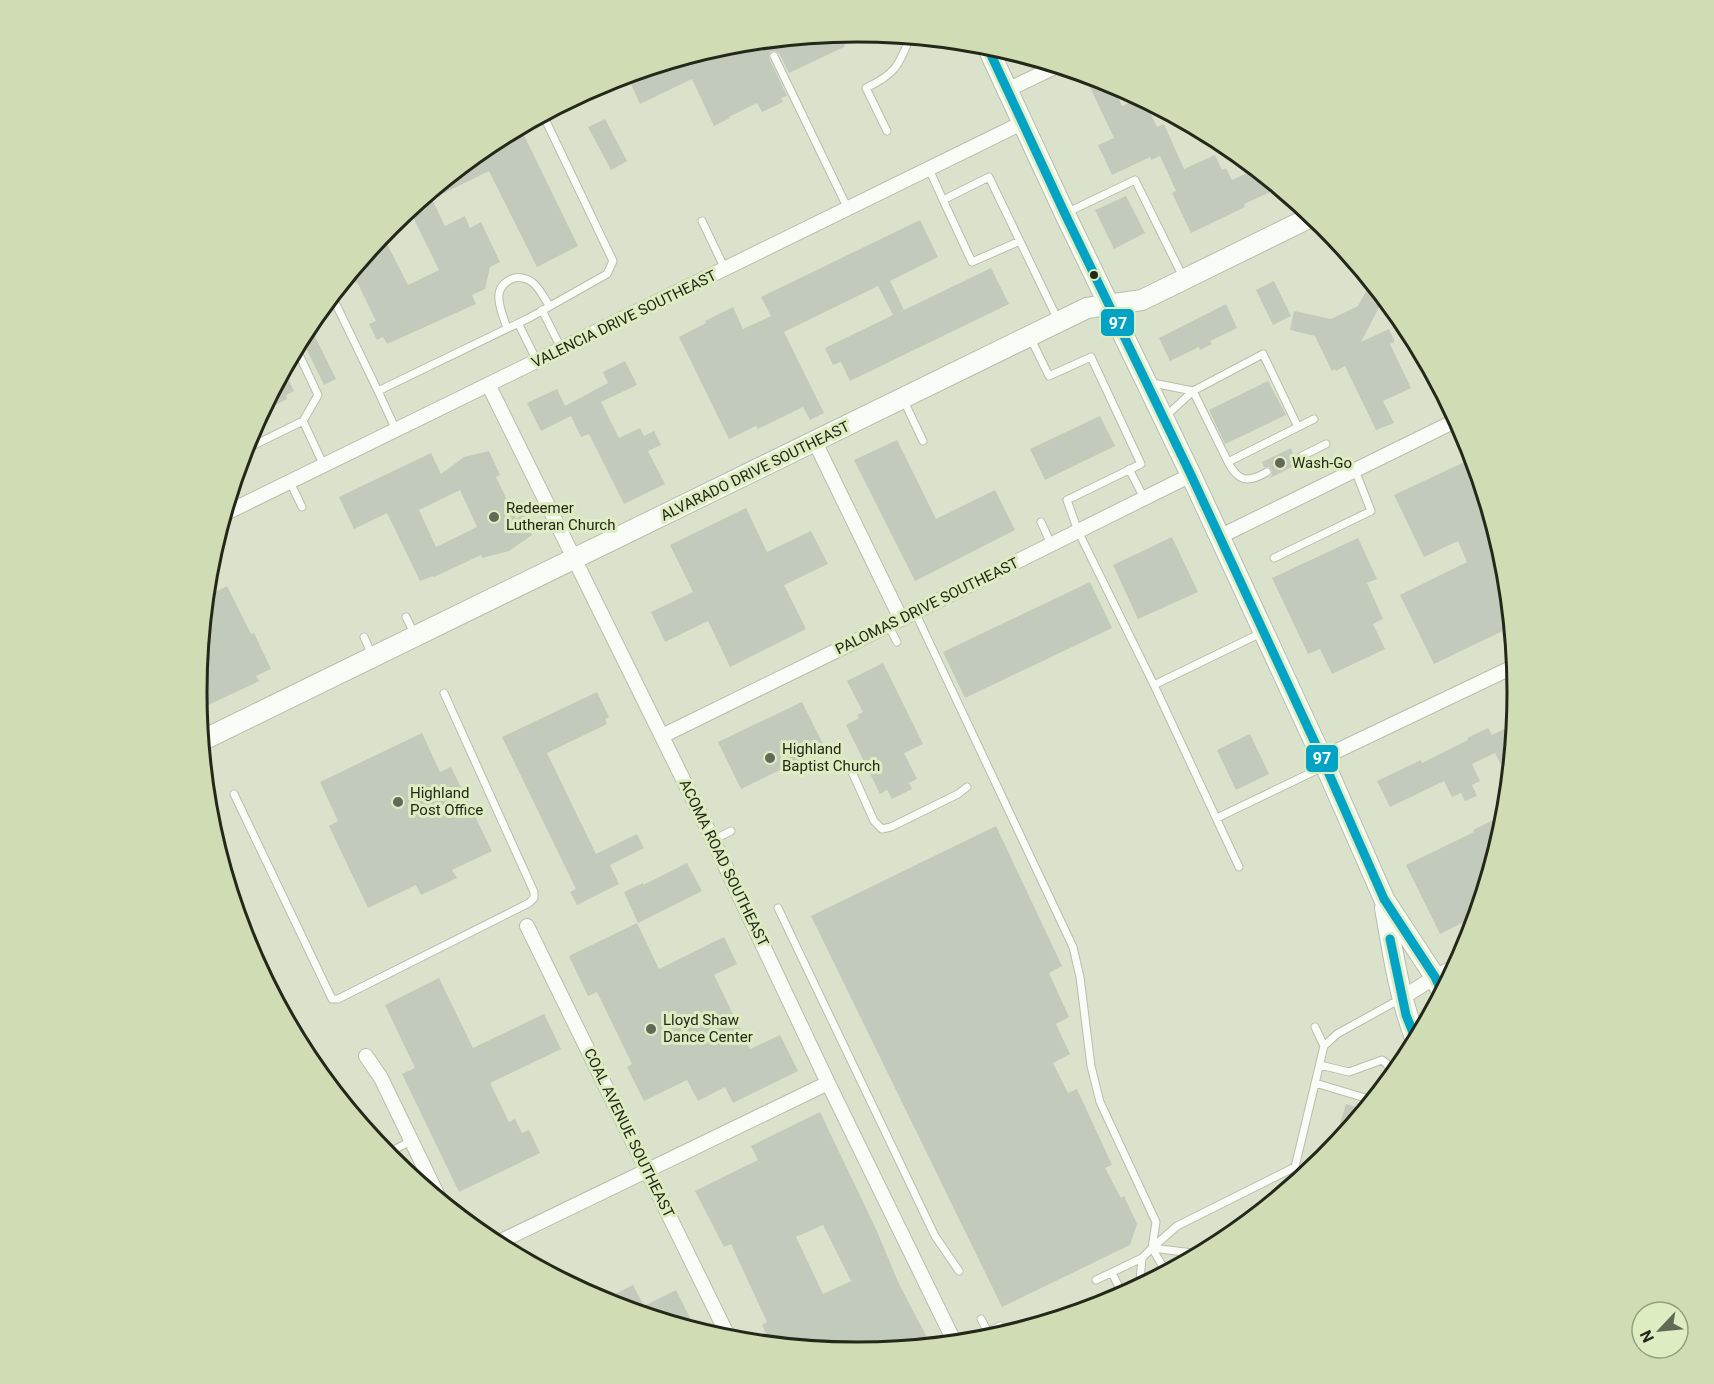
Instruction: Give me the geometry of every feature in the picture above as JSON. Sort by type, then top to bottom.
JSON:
[{"type":"street","points":[[991,56],[1191,475],[1324,762],[1384,899],[1438,983]]},
{"type":"street","points":[[1007,90],[1047,71]]},
{"type":"street","name":"VALENCIA DRIVE SOUTHEAST","points":[[233,510],[1022,123]]},
{"type":"street","name":"ALVARADO DRIVE SOUTHEAST","points":[[208,737],[1087,308],[1142,300],[1304,220]]},
{"type":"street","name":"ACOMA ROAD SOUTHEAST","points":[[489,386],[713,840],[951,1335]]},
{"type":"street","points":[[1219,537],[1449,424]]},
{"type":"street","points":[[815,442],[894,622]]},
{"type":"street","name":"PALOMAS DRIVE SOUTHEAST","points":[[662,736],[1191,475]]},
{"type":"street","points":[[1324,762],[1506,670]]},
{"type":"street","points":[[1384,899],[1395,967],[1406,1015],[1412,1030]]},
{"type":"street","name":"COAL AVENUE SOUTHEAST","points":[[527,926],[724,1329]]},
{"type":"street","points":[[1402,998],[1437,984]]},
{"type":"street","points":[[366,1056],[381,1078],[432,1185]]},
{"type":"street","points":[[506,1239],[828,1083]]},
{"type":"lane","points":[[887,131],[866,88],[892,73],[902,60],[908,44]]},
{"type":"lane","points":[[774,56],[848,209]]},
{"type":"lane","points":[[378,391],[518,323],[607,274],[613,261],[546,122]]},
{"type":"lane","points":[[929,169],[972,262],[1020,241]]},
{"type":"lane","points":[[943,200],[989,177],[1059,322]]},
{"type":"lane","points":[[1065,213],[1135,180],[1184,280]]},
{"type":"lane","points":[[702,221],[725,270]]},
{"type":"lane","points":[[507,328],[499,307],[499,292],[506,282],[518,277],[531,281],[549,305]]},
{"type":"lane","points":[[336,304],[396,431]]},
{"type":"lane","points":[[542,310],[562,350]]},
{"type":"lane","points":[[518,323],[537,362]]},
{"type":"lane","points":[[1030,337],[1048,376],[1091,357],[1141,464],[1067,500],[1078,531],[1154,685],[1239,867]]},
{"type":"lane","points":[[1164,418],[1193,391],[1263,354],[1298,427]]},
{"type":"lane","points":[[255,445],[303,422],[318,395],[300,357]]},
{"type":"lane","points":[[1146,381],[1193,391]]},
{"type":"lane","points":[[1193,391],[1234,474],[1239,478],[1254,479],[1267,472]]},
{"type":"lane","points":[[903,399],[923,441]]},
{"type":"lane","points":[[1228,462],[1314,419]]},
{"type":"lane","points":[[303,422],[324,466]]},
{"type":"lane","points":[[1296,459],[1326,444]]},
{"type":"lane","points":[[1129,469],[1144,498]]},
{"type":"lane","points":[[1274,558],[1371,511],[1355,470]]},
{"type":"lane","points":[[290,482],[302,507]]},
{"type":"lane","points":[[1041,522],[1051,544]]},
{"type":"lane","points":[[915,612],[1073,947],[1080,977],[1093,1076],[1100,1102],[1156,1222],[1152,1248],[1162,1265]]},
{"type":"lane","points":[[406,617],[416,636]]},
{"type":"lane","points":[[894,622],[897,642]]},
{"type":"lane","points":[[1154,685],[1263,631]]},
{"type":"lane","points":[[364,637],[373,657]]},
{"type":"lane","points":[[234,794],[332,999],[338,999],[382,978],[529,903],[534,898],[534,892],[444,693]]},
{"type":"lane","points":[[1217,818],[1324,762]]},
{"type":"lane","points":[[852,772],[874,821],[882,829],[891,827],[958,794],[967,787]]},
{"type":"lane","points":[[713,840],[731,831]]},
{"type":"lane","points":[[778,908],[935,1236],[959,1271]]},
{"type":"lane","points":[[1096,1280],[1142,1258],[1177,1226],[1295,1167],[1324,1046],[1337,1034],[1402,998]]},
{"type":"lane","points":[[1315,1027],[1324,1046]]},
{"type":"lane","points":[[1320,1065],[1349,1072],[1382,1060],[1388,1066]]},
{"type":"lane","points":[[1315,1083],[1364,1099]]},
{"type":"lane","points":[[395,1149],[411,1141]]},
{"type":"lane","points":[[1152,1248],[1186,1252]]},
{"type":"lane","points":[[1140,1277],[1142,1258]]},
{"type":"lane","points":[[1112,1273],[1119,1287]]},
{"type":"lane","points":[[981,1319],[986,1329]]},
{"type":"building","points":[[846,42],[844,47],[789,73],[779,53],[771,51],[769,58],[787,96],[781,98],[783,102],[762,112],[757,103],[714,126],[692,79],[640,104],[630,83],[648,76],[730,54],[814,43]]},
{"type":"building","points":[[1089,85],[1118,97],[1122,106],[1130,102],[1150,112],[1157,127],[1164,124],[1184,169],[1215,155],[1222,170],[1226,168],[1232,180],[1248,173],[1272,191],[1191,233],[1172,193],[1176,191],[1160,156],[1151,160],[1150,157],[1112,175],[1098,145],[1114,138]]},
{"type":"building","points":[[605,119],[627,161],[611,170],[588,127]]},
{"type":"building","points":[[524,134],[578,246],[537,267],[489,171],[434,198],[461,176]]},
{"type":"building","points":[[1126,196],[1145,233],[1114,249],[1095,210]]},
{"type":"building","points":[[432,200],[445,226],[465,216],[470,228],[481,222],[500,262],[490,267],[485,289],[472,295],[476,304],[387,344],[383,337],[377,340],[369,324],[376,321],[357,282],[353,281],[368,263],[387,243],[408,285],[439,270],[413,217]]},
{"type":"building","points":[[920,220],[938,257],[890,281],[904,310],[991,268],[1009,304],[850,381],[841,362],[833,365],[825,348],[893,315],[878,286],[784,332],[824,413],[810,420],[803,407],[758,429],[756,426],[729,439],[679,337],[733,307],[743,329],[771,316],[761,297]]},
{"type":"building","points":[[1274,281],[1291,316],[1273,325],[1256,290]]},
{"type":"building","points":[[1367,289],[1380,306],[1361,342],[1389,329],[1395,342],[1390,344],[1411,388],[1383,401],[1394,423],[1376,430],[1345,366],[1332,371],[1315,336],[1290,330],[1294,311],[1331,319],[1358,306]]},
{"type":"building","points":[[1226,304],[1237,328],[1210,341],[1212,344],[1200,350],[1199,347],[1170,361],[1159,338]]},
{"type":"building","points":[[314,335],[336,379],[324,385],[306,348]]},
{"type":"building","points":[[625,361],[637,385],[601,402],[619,438],[640,428],[644,436],[654,431],[661,445],[648,451],[665,484],[624,504],[589,434],[581,437],[571,416],[541,431],[527,403],[557,389],[565,406],[608,383],[603,372]]},
{"type":"building","points":[[288,379],[294,391],[286,395],[287,399],[274,406]]},
{"type":"building","points":[[1268,381],[1286,415],[1225,444],[1209,410]]},
{"type":"building","points":[[1100,416],[1115,446],[1045,480],[1030,449]]},
{"type":"building","points":[[897,440],[936,519],[995,490],[1015,530],[915,581],[854,460]]},
{"type":"building","name":"Wash-Go","points":[[1291,448],[1293,454],[1291,461],[1293,464],[1298,464],[1270,478],[1272,470],[1264,467],[1262,462]]},
{"type":"building","name":"Redeemer Lutheran Church","points":[[489,451],[500,475],[496,477],[516,519],[523,515],[532,535],[509,551],[482,558],[481,555],[434,577],[420,581],[387,513],[354,529],[339,497],[431,453],[441,474],[464,457]],"holes":[[[460,490],[477,527],[436,547],[419,510]]]},
{"type":"building","points":[[1465,462],[1485,524],[1495,565],[1504,630],[1434,664],[1400,595],[1467,562],[1458,541],[1424,557],[1394,495]]},
{"type":"building","points":[[746,508],[767,552],[811,531],[828,564],[784,585],[806,629],[730,667],[708,621],[665,642],[651,612],[693,592],[670,545]]},
{"type":"building","points":[[1172,537],[1198,592],[1138,619],[1113,565]]},
{"type":"building","points":[[1358,538],[1377,579],[1367,583],[1383,619],[1373,624],[1385,649],[1332,674],[1320,649],[1308,654],[1272,578]]},
{"type":"building","points":[[1090,582],[1112,628],[965,698],[943,652]]},
{"type":"building","points":[[227,586],[251,634],[254,633],[271,669],[256,676],[259,681],[207,706],[208,649],[215,592]]},
{"type":"building","points":[[883,663],[923,744],[904,753],[917,779],[909,783],[912,789],[892,799],[887,790],[880,794],[846,725],[859,718],[857,715],[863,712],[847,681]]},
{"type":"building","points":[[597,692],[609,717],[605,719],[607,724],[547,753],[596,854],[637,834],[644,848],[610,865],[619,884],[577,905],[570,892],[576,889],[502,737]]},
{"type":"building","points":[[802,702],[825,748],[741,789],[718,742]]},
{"type":"building","points":[[1488,728],[1492,735],[1506,728],[1502,767],[1495,753],[1472,764],[1480,781],[1472,785],[1477,796],[1465,801],[1461,793],[1452,797],[1444,781],[1390,807],[1377,781],[1421,760],[1422,763]]},
{"type":"building","name":"Highland Post Office","points":[[422,733],[440,772],[451,767],[492,851],[452,870],[457,878],[421,895],[416,885],[368,908],[329,826],[338,821],[320,782]]},
{"type":"building","points":[[1250,734],[1269,774],[1236,790],[1217,750]]},
{"type":"building","points":[[1495,819],[1465,921],[1440,934],[1406,865],[1474,832],[1473,830]]},
{"type":"building","points":[[996,826],[1062,966],[1049,973],[1069,1017],[1056,1024],[1070,1054],[1053,1063],[1068,1093],[1077,1089],[1112,1165],[1105,1168],[1121,1198],[1124,1196],[1137,1224],[1130,1245],[1002,1307],[811,916]]},
{"type":"building","points":[[687,863],[702,891],[638,923],[624,892]]},
{"type":"building","points":[[637,923],[659,969],[724,937],[737,964],[714,975],[750,1049],[780,1035],[798,1071],[733,1103],[725,1087],[698,1101],[687,1080],[644,1101],[627,1067],[632,1064],[597,992],[588,996],[569,956]]},
{"type":"building","points":[[439,978],[473,1048],[544,1014],[561,1049],[490,1083],[509,1122],[515,1119],[522,1133],[529,1130],[540,1153],[459,1192],[402,1074],[415,1068],[385,1005]]},
{"type":"building","points":[[1346,1104],[1357,1107],[1346,1121],[1338,1129]]},
{"type":"building","points":[[820,1112],[876,1229],[899,1284],[927,1338],[857,1342],[814,1341],[767,1335],[762,1325],[767,1322],[731,1244],[724,1247],[695,1191],[758,1160],[751,1146]],"holes":[[[823,1225],[851,1281],[823,1294],[796,1237]]]},
{"type":"building","points":[[633,1285],[644,1306],[676,1290],[691,1321],[648,1308],[613,1295]]},
{"type":"transit line","name":"97","points":[[991,56],[1191,475],[1322,758],[1384,899],[1438,983]]},
{"type":"transit line","name":"97","points":[[1390,939],[1406,1015],[1412,1030]]},
{"type":"place","name":"Wash-Go","points":[[1280,463]]},
{"type":"place","name":"Redeemer Lutheran Church","points":[[494,517]]},
{"type":"place","name":"Highland Baptist Church","points":[[770,758]]},
{"type":"place","name":"Highland Post Office","points":[[398,802]]},
{"type":"place","name":"Lloyd Shaw Dance Center","points":[[651,1029]]}]
